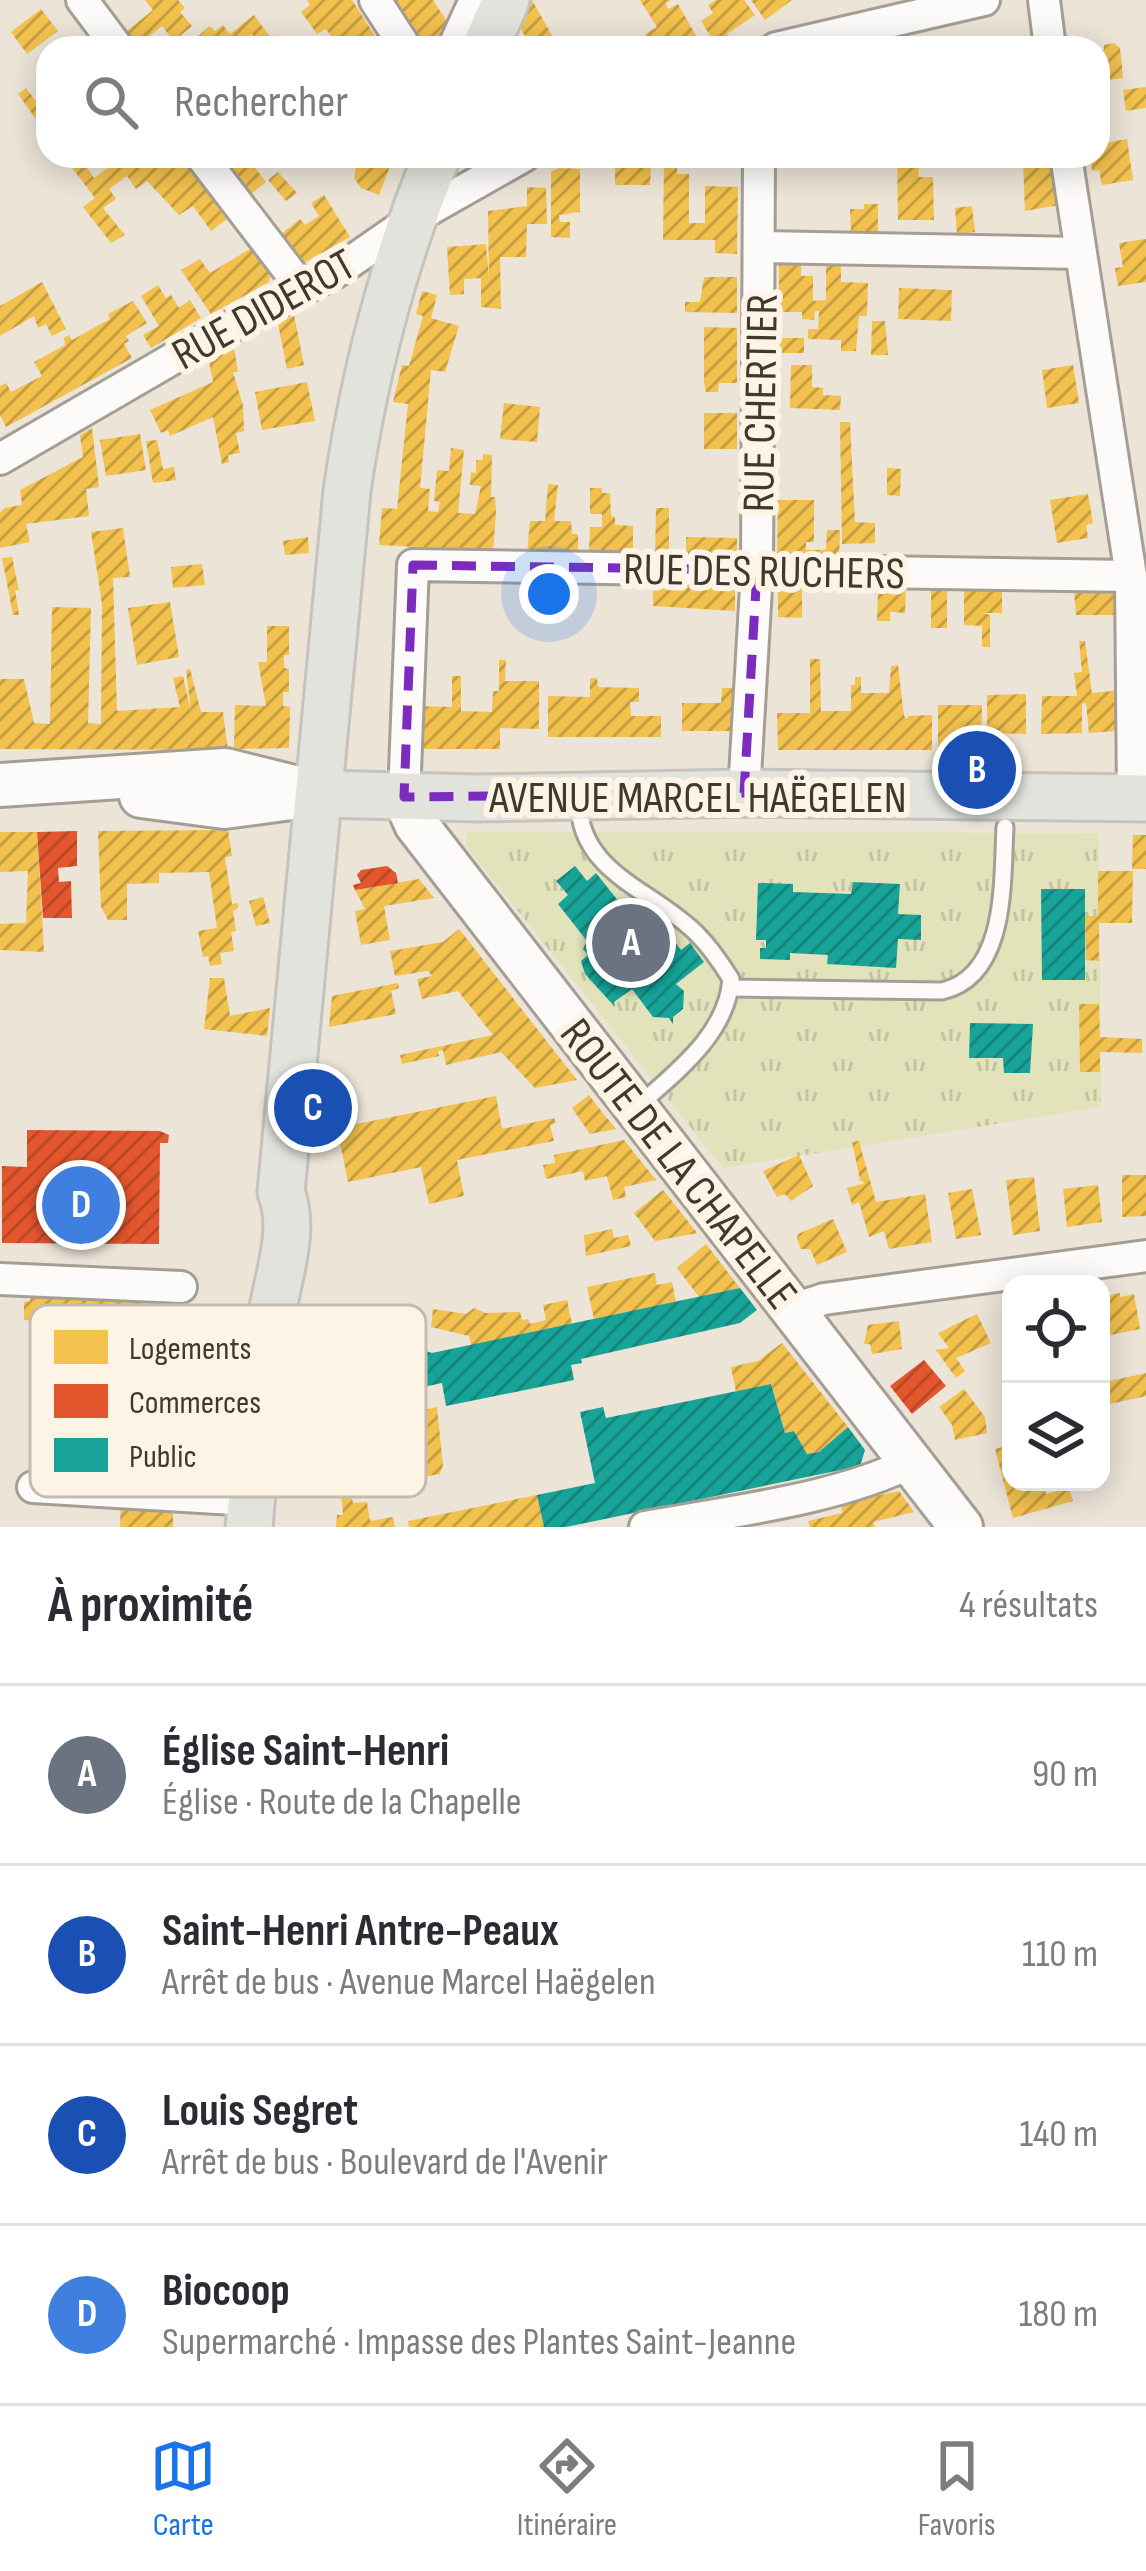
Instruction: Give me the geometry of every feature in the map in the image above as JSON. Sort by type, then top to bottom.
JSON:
[{"type":"main road","points":[[490,36],[506,0]]},
{"type":"main road","points":[[274,1305],[288,1208],[281,1192],[322,794],[338,576],[359,407],[380,319],[432,168]]},
{"type":"main road","points":[[0,785],[57,784],[224,807],[322,794]]},
{"type":"main road","name":"AVENUE MARCEL HAËGELEN","points":[[322,794],[1140,798]]},
{"type":"main road","name":"ROUTE DE LA CHAPELLE","points":[[404,797],[416,824],[961,1527]]},
{"type":"street","points":[[82,0],[109,36]]},
{"type":"street","points":[[375,0],[398,36]]},
{"type":"street","points":[[459,36],[476,0]]},
{"type":"street","points":[[828,36],[983,0]]},
{"type":"street","points":[[1044,0],[1049,36]]},
{"type":"street","points":[[210,168],[302,288]]},
{"type":"street","name":"RUE DIDEROT","points":[[0,459],[336,272],[411,220],[503,168]]},
{"type":"street","name":"RUE CHERTIER","points":[[744,793],[758,570],[759,168]]},
{"type":"street","points":[[1068,168],[1131,576],[1140,798]]},
{"type":"street","points":[[760,247],[1079,253]]},
{"type":"street","name":"RUE DES RUCHERS","points":[[404,797],[413,565],[1131,576]]},
{"type":"street","points":[[794,1310],[824,1299],[1146,1256]]},
{"type":"street","points":[[0,1279],[181,1287]]},
{"type":"street","points":[[645,1527],[864,1480],[914,1461]]},
{"type":"street","points":[[113,1497],[250,1514]]},
{"type":"lane","points":[[579,796],[578,824],[592,852],[696,933],[731,979],[729,999],[712,1032],[636,1108]]},
{"type":"lane","points":[[730,988],[942,991],[961,987],[976,971],[1000,917],[1005,827]]},
{"type":"highlighted area","points":[[413,565],[757,570],[744,793],[404,797]]},
{"type":"green space","points":[[468,832],[1099,833],[1101,1107],[723,1168],[465,845]]},
{"type":"building: Logements","points":[[145,0],[178,0],[185,8],[180,12],[192,26],[180,36],[170,36],[162,26],[150,36],[129,36],[126,32],[153,10]]},
{"type":"building: Logements","points":[[307,0],[352,0],[375,36],[331,36],[326,29],[317,34],[301,12],[310,5]]},
{"type":"building: Logements","points":[[395,0],[433,0],[446,20],[456,13],[445,36],[419,36]]},
{"type":"building: Logements","points":[[523,0],[532,0],[552,36],[525,36],[515,19]]},
{"type":"building: Logements","points":[[640,0],[671,0],[666,3],[668,9],[678,4],[696,36],[646,36],[657,27]]},
{"type":"building: Logements","points":[[716,0],[744,0],[755,15],[728,36],[710,36],[701,21],[713,13],[708,5]]},
{"type":"building: Logements","points":[[751,0],[792,0],[765,20]]},
{"type":"building: Logements","points":[[41,9],[58,31],[36,36],[36,47],[27,54],[11,32]]},
{"type":"building: Logements","points":[[254,15],[270,36],[198,36],[210,26],[215,31],[223,25],[230,34]]},
{"type":"building: Logements","points":[[1110,44],[1120,48],[1123,78],[1110,80]]},
{"type":"building: Logements","points":[[1146,87],[1146,108],[1126,111],[1123,90]]},
{"type":"building: Logements","points":[[26,88],[36,101],[36,119],[18,94]]},
{"type":"building: Logements","points":[[1127,139],[1133,180],[1102,185],[1099,170],[1092,171],[1110,168],[1110,142]]},
{"type":"building: Logements","points":[[72,168],[87,168],[94,178],[108,168],[188,168],[227,219],[211,231],[193,206],[179,215],[147,181],[136,189],[127,176],[109,189],[116,199],[103,208],[125,235],[111,243],[83,207],[95,198]]},
{"type":"building: Logements","points":[[230,168],[255,168],[266,182],[250,195]]},
{"type":"building: Logements","points":[[356,168],[389,168],[379,195],[361,188],[354,178]]},
{"type":"building: Logements","points":[[615,168],[651,168],[650,185],[615,185]]},
{"type":"building: Logements","points":[[664,168],[689,174],[689,223],[705,223],[705,186],[738,187],[737,254],[715,253],[715,240],[663,240]]},
{"type":"building: Logements","points":[[897,168],[918,168],[919,177],[933,177],[934,220],[898,220]]},
{"type":"building: Logements","points":[[1023,168],[1055,168],[1065,204],[1025,211]]},
{"type":"building: Logements","points":[[580,169],[580,212],[559,215],[560,222],[570,222],[570,238],[551,237],[551,172]]},
{"type":"building: Logements","points":[[278,172],[297,193],[286,201],[268,180]]},
{"type":"building: Logements","points":[[527,187],[546,188],[547,224],[527,224],[526,257],[500,257],[501,309],[481,307],[481,278],[464,279],[464,294],[450,295],[447,247],[486,244],[489,278],[488,211],[527,206]]},
{"type":"building: Logements","points":[[324,195],[350,237],[302,264],[280,235],[300,219],[305,225],[319,216],[311,203]]},
{"type":"building: Logements","points":[[864,204],[878,204],[878,232],[851,231],[850,209],[864,209]]},
{"type":"building: Logements","points":[[972,206],[975,232],[957,234],[955,208]]},
{"type":"building: Logements","points":[[1146,239],[1146,282],[1118,286],[1115,268],[1123,267],[1119,243]]},
{"type":"building: Logements","points":[[250,249],[270,275],[269,282],[211,314],[181,270],[200,259],[210,273]]},
{"type":"building: Logements","points":[[779,264],[801,265],[801,276],[813,276],[813,301],[826,300],[826,265],[841,266],[841,282],[868,283],[867,316],[859,316],[856,351],[841,351],[841,340],[808,339],[808,329],[818,329],[819,311],[814,320],[802,319],[802,312],[779,312]]},
{"type":"building: Logements","points":[[704,277],[737,277],[737,313],[685,312],[685,302],[700,302]]},
{"type":"building: Logements","points":[[42,282],[66,329],[52,336],[46,324],[38,328],[34,316],[0,336],[0,306]]},
{"type":"building: Logements","points":[[158,285],[179,308],[190,300],[201,318],[151,348],[143,335],[159,326],[141,296]]},
{"type":"building: Logements","points":[[899,288],[952,290],[951,321],[898,319]]},
{"type":"building: Logements","points":[[422,291],[437,295],[431,318],[459,326],[445,372],[431,370],[420,488],[430,489],[428,511],[438,512],[440,502],[434,501],[437,470],[449,471],[451,448],[464,450],[458,513],[475,514],[481,486],[470,485],[471,472],[476,473],[476,460],[483,460],[483,454],[492,455],[493,551],[379,545],[382,508],[397,509],[408,404],[393,402],[402,365],[409,366],[423,316],[416,314]]},
{"type":"building: Logements","points":[[133,301],[147,323],[126,336],[129,341],[124,344],[132,358],[6,427],[0,415],[0,386],[6,383],[11,392],[42,376],[34,362],[65,345],[64,338],[69,335],[72,340]]},
{"type":"building: Logements","points":[[294,315],[304,365],[287,369],[278,324]]},
{"type":"building: Logements","points":[[872,321],[885,321],[888,355],[871,355]]},
{"type":"building: Logements","points":[[704,327],[737,328],[737,383],[719,383],[718,392],[706,392],[704,383]]},
{"type":"building: Logements","points":[[779,338],[804,338],[804,353],[779,353]]},
{"type":"building: Logements","points":[[234,348],[238,372],[233,372],[243,405],[244,431],[236,433],[240,453],[228,455],[229,462],[222,464],[213,417],[170,436],[168,430],[161,433],[150,410],[213,382],[209,362]]},
{"type":"building: Logements","points":[[791,365],[812,365],[812,387],[823,388],[823,395],[841,396],[840,410],[790,408]]},
{"type":"building: Logements","points":[[1073,365],[1079,403],[1047,408],[1042,370]]},
{"type":"building: Logements","points":[[307,382],[315,421],[262,430],[255,392]]},
{"type":"building: Logements","points":[[504,403],[540,407],[537,442],[500,439]]},
{"type":"building: Logements","points":[[704,413],[737,413],[737,449],[704,449]]},
{"type":"building: Logements","points":[[840,422],[850,422],[855,522],[875,523],[875,543],[842,544]]},
{"type":"building: Logements","points":[[92,428],[99,487],[86,489],[89,516],[26,524],[30,542],[0,548],[0,513],[22,505],[20,490],[83,457],[80,435]]},
{"type":"building: Logements","points":[[140,434],[146,470],[106,476],[100,440]]},
{"type":"building: Logements","points":[[157,440],[163,469],[174,467],[176,480],[153,483],[146,441]]},
{"type":"building: Logements","points":[[887,468],[901,469],[900,496],[887,495]]},
{"type":"building: Logements","points":[[548,484],[558,485],[554,521],[571,521],[572,534],[578,534],[578,554],[527,553],[530,521],[545,521]]},
{"type":"building: Logements","points":[[590,488],[610,493],[615,525],[633,526],[633,555],[589,554],[590,527],[602,527],[602,514],[590,514]]},
{"type":"building: Logements","points":[[1088,494],[1093,523],[1086,525],[1088,538],[1057,543],[1050,500]]},
{"type":"building: Logements","points":[[778,500],[814,500],[814,542],[806,542],[806,550],[826,550],[827,530],[840,530],[839,559],[777,559]]},
{"type":"building: Logements","points":[[656,508],[669,508],[669,557],[655,556]]},
{"type":"building: Logements","points":[[123,528],[130,577],[113,578],[117,711],[180,707],[173,678],[183,676],[191,712],[186,670],[190,669],[201,712],[223,712],[228,750],[0,749],[0,679],[24,679],[34,723],[50,724],[52,607],[91,608],[88,723],[101,724],[102,604],[91,532]]},
{"type":"building: Logements","points":[[308,537],[309,553],[285,555],[283,541]]},
{"type":"building: Logements","points":[[686,537],[737,538],[737,559],[686,557]]},
{"type":"building: Logements","points":[[12,557],[19,615],[13,615],[2,558]]},
{"type":"building: Logements","points":[[202,564],[205,585],[173,588],[171,567]]},
{"type":"building: Logements","points":[[549,583],[566,584],[565,608],[549,608]]},
{"type":"building: Logements","points":[[653,586],[735,587],[735,611],[653,606]]},
{"type":"building: Logements","points":[[778,588],[802,588],[802,618],[778,617]]},
{"type":"building: Logements","points":[[906,589],[905,613],[890,612],[890,621],[877,621],[878,590]]},
{"type":"building: Logements","points":[[931,589],[947,590],[947,628],[931,628]]},
{"type":"building: Logements","points":[[964,590],[1002,590],[1002,613],[983,613],[990,615],[990,647],[982,647],[982,626],[964,625]]},
{"type":"building: Logements","points":[[1123,590],[1125,615],[1076,615],[1074,591]]},
{"type":"building: Logements","points":[[170,602],[179,657],[137,665],[128,608]]},
{"type":"building: Logements","points":[[267,626],[289,626],[284,668],[289,669],[289,692],[283,692],[283,706],[290,707],[289,748],[234,749],[235,705],[266,706],[258,662],[267,662]]},
{"type":"building: Logements","points":[[1079,641],[1085,641],[1092,693],[1122,690],[1128,730],[1089,733],[1086,703],[1082,704],[1082,733],[1041,734],[1042,696],[1077,696],[1074,673],[1082,672]]},
{"type":"building: Logements","points":[[810,659],[820,659],[821,711],[851,711],[855,677],[861,677],[861,693],[889,693],[891,666],[898,665],[904,716],[932,715],[932,750],[778,750],[777,713],[810,713]]},
{"type":"building: Logements","points":[[499,660],[506,660],[505,681],[539,681],[539,729],[500,728],[500,749],[416,749],[417,706],[452,707],[452,676],[461,676],[461,711],[492,712],[493,691],[499,691]]},
{"type":"building: Logements","points":[[590,678],[597,678],[598,687],[639,688],[639,702],[630,702],[631,716],[661,716],[661,737],[548,737],[548,696],[590,697]]},
{"type":"building: Logements","points":[[722,688],[735,688],[735,731],[682,731],[682,703],[721,703]]},
{"type":"building: Logements","points":[[1026,694],[1026,734],[987,733],[987,695]]},
{"type":"building: Logements","points":[[938,705],[982,705],[981,751],[938,750]]},
{"type":"building: Logements","points":[[228,830],[232,856],[225,857],[232,904],[238,903],[238,908],[233,911],[236,931],[231,932],[234,951],[220,953],[222,964],[210,966],[208,956],[203,957],[198,931],[217,928],[209,872],[159,873],[159,883],[127,884],[127,920],[108,920],[101,907],[98,831]]},
{"type":"building: Logements","points":[[0,832],[37,832],[44,952],[0,950],[0,924],[26,923],[28,871],[0,872]]},
{"type":"building: Logements","points":[[1133,835],[1146,835],[1146,869],[1132,869]]},
{"type":"building: Logements","points":[[1098,871],[1133,871],[1132,923],[1099,923],[1099,961],[1086,960],[1085,916],[1098,916]]},
{"type":"building: Logements","points":[[419,879],[434,898],[384,906],[390,940],[361,945],[355,911],[365,909],[355,890]]},
{"type":"building: Logements","points":[[263,897],[270,923],[256,926],[249,901]]},
{"type":"building: Logements","points":[[459,929],[577,1080],[535,1088],[501,1052],[446,1065],[443,1050],[438,1051],[439,1056],[402,1064],[400,1055],[493,1035],[458,991],[422,999],[417,979],[432,976],[428,971],[395,976],[390,951],[443,942]]},
{"type":"building: Logements","points":[[210,978],[224,978],[230,1016],[270,1008],[267,1036],[204,1029]]},
{"type":"building: Logements","points":[[398,983],[399,988],[391,991],[396,1014],[329,1027],[332,996]]},
{"type":"building: Logements","points":[[1079,1004],[1099,1004],[1100,1037],[1142,1039],[1142,1053],[1100,1052],[1100,1072],[1080,1072]]},
{"type":"building: Logements","points":[[589,1095],[616,1129],[590,1134],[572,1108]]},
{"type":"building: Logements","points":[[496,1096],[502,1129],[554,1118],[556,1123],[550,1125],[554,1141],[457,1160],[464,1196],[429,1204],[421,1167],[348,1182],[337,1128]]},
{"type":"building: Logements","points":[[624,1140],[656,1180],[624,1187],[626,1197],[613,1200],[607,1176],[585,1181],[583,1171],[546,1179],[543,1165],[555,1163],[554,1155]]},
{"type":"building: Logements","points":[[859,1141],[876,1202],[925,1194],[932,1242],[889,1249],[884,1231],[869,1237],[859,1202],[852,1205],[847,1188],[865,1183],[860,1180],[852,1142]]},
{"type":"building: Logements","points":[[799,1155],[813,1186],[791,1201],[785,1194],[777,1197],[763,1171]]},
{"type":"building: Logements","points":[[1122,1175],[1146,1175],[1146,1216],[1122,1217]]},
{"type":"building: Logements","points":[[1034,1177],[1040,1231],[1013,1235],[1006,1180]]},
{"type":"building: Logements","points":[[1098,1185],[1102,1222],[1067,1227],[1063,1189]]},
{"type":"building: Logements","points":[[972,1189],[981,1235],[956,1239],[948,1193]]},
{"type":"building: Logements","points":[[663,1190],[697,1233],[655,1241],[634,1213]]},
{"type":"building: Logements","points":[[833,1219],[847,1252],[817,1265],[810,1249],[801,1249],[798,1234]]},
{"type":"building: Logements","points":[[612,1229],[614,1238],[628,1235],[631,1246],[586,1256],[584,1235]]},
{"type":"building: Logements","points":[[706,1244],[740,1288],[699,1297],[677,1268]]},
{"type":"building: Logements","points":[[655,1273],[657,1285],[672,1282],[676,1302],[594,1319],[587,1287]]},
{"type":"building: Logements","points":[[30,1292],[143,1298],[144,1305],[30,1305],[30,1320],[24,1320],[24,1302],[30,1301]]},
{"type":"building: Logements","points":[[1134,1294],[1140,1329],[1110,1335],[1110,1295]]},
{"type":"building: Logements","points":[[567,1300],[572,1324],[471,1345],[469,1336],[431,1327],[433,1309],[466,1314],[474,1308],[486,1313],[520,1312],[530,1324],[546,1320],[543,1305]]},
{"type":"building: Logements","points":[[977,1314],[991,1343],[956,1358],[965,1371],[956,1378],[936,1350],[949,1348],[938,1333]]},
{"type":"building: Logements","points":[[899,1321],[902,1349],[872,1354],[870,1344],[864,1344],[868,1325]]},
{"type":"building: Logements","points":[[782,1343],[848,1427],[819,1452],[807,1454],[794,1431],[785,1433],[771,1384],[736,1392],[731,1367],[758,1361]]},
{"type":"building: Logements","points":[[1146,1373],[1146,1396],[1110,1404],[1110,1381]]},
{"type":"building: Logements","points":[[964,1389],[985,1417],[987,1433],[955,1440],[952,1425],[939,1407]]},
{"type":"building: Logements","points":[[437,1407],[443,1465],[440,1474],[426,1476],[426,1409]]},
{"type":"building: Logements","points":[[1002,1447],[1002,1476],[995,1449]]},
{"type":"building: Logements","points":[[899,1491],[914,1512],[873,1522],[875,1527],[810,1527],[808,1521],[842,1513],[841,1503]]},
{"type":"building: Logements","points":[[1006,1491],[1070,1491],[1073,1501],[1013,1518]]},
{"type":"building: Logements","points":[[537,1495],[544,1527],[409,1527],[408,1521]]},
{"type":"building: Logements","points":[[341,1497],[352,1497],[353,1503],[367,1502],[370,1521],[393,1517],[395,1527],[336,1527],[337,1515],[343,1515]]},
{"type":"building: Logements","points":[[121,1499],[173,1509],[173,1527],[120,1527]]},
{"type":"building: Commerces","points":[[77,831],[77,866],[58,868],[59,882],[71,881],[72,918],[43,918],[37,832]]},
{"type":"building: Commerces","points":[[387,866],[396,873],[398,883],[355,890],[353,885],[361,883],[357,875],[361,870]]},
{"type":"building: Commerces","points":[[27,1130],[160,1131],[169,1135],[168,1143],[160,1143],[159,1244],[2,1243],[2,1166],[27,1167]]},
{"type":"building: Commerces","points":[[924,1360],[946,1386],[912,1414],[890,1386]]},
{"type":"building: Public","points":[[575,866],[587,881],[596,873],[639,927],[654,916],[681,950],[690,943],[704,962],[676,984],[684,991],[683,1009],[673,1017],[673,1024],[669,1018],[653,1017],[632,989],[614,1002],[615,1007],[585,974],[581,961],[588,955],[583,949],[587,941],[558,904],[568,895],[556,881]]},
{"type":"building: Public","points":[[853,882],[900,884],[898,914],[921,915],[921,940],[898,939],[896,968],[827,964],[828,955],[790,953],[790,960],[760,959],[766,940],[756,940],[758,883],[793,884],[793,892],[851,894]]},
{"type":"building: Public","points":[[1041,889],[1085,889],[1085,980],[1042,980]]},
{"type":"building: Public","points":[[970,1023],[1033,1024],[1030,1073],[1004,1073],[1003,1058],[969,1058]]},
{"type":"building: Public","points":[[740,1288],[757,1310],[740,1323],[581,1359],[582,1363],[571,1365],[574,1380],[446,1406],[442,1383],[426,1386],[426,1351]]},
{"type":"building: Public","points":[[771,1384],[785,1433],[794,1431],[807,1454],[819,1452],[848,1427],[865,1450],[860,1466],[566,1527],[544,1527],[537,1495],[595,1483],[580,1412],[603,1407],[606,1418]]},
{"type":"place","name":"Saint-Henri Antre-Peaux","points":[[977,770]]},
{"type":"place","name":"Église Saint-Henri","points":[[631,943]]},
{"type":"place","name":"Louis Segret","points":[[313,1108]]},
{"type":"place","name":"Biocoop","points":[[81,1205]]}]
